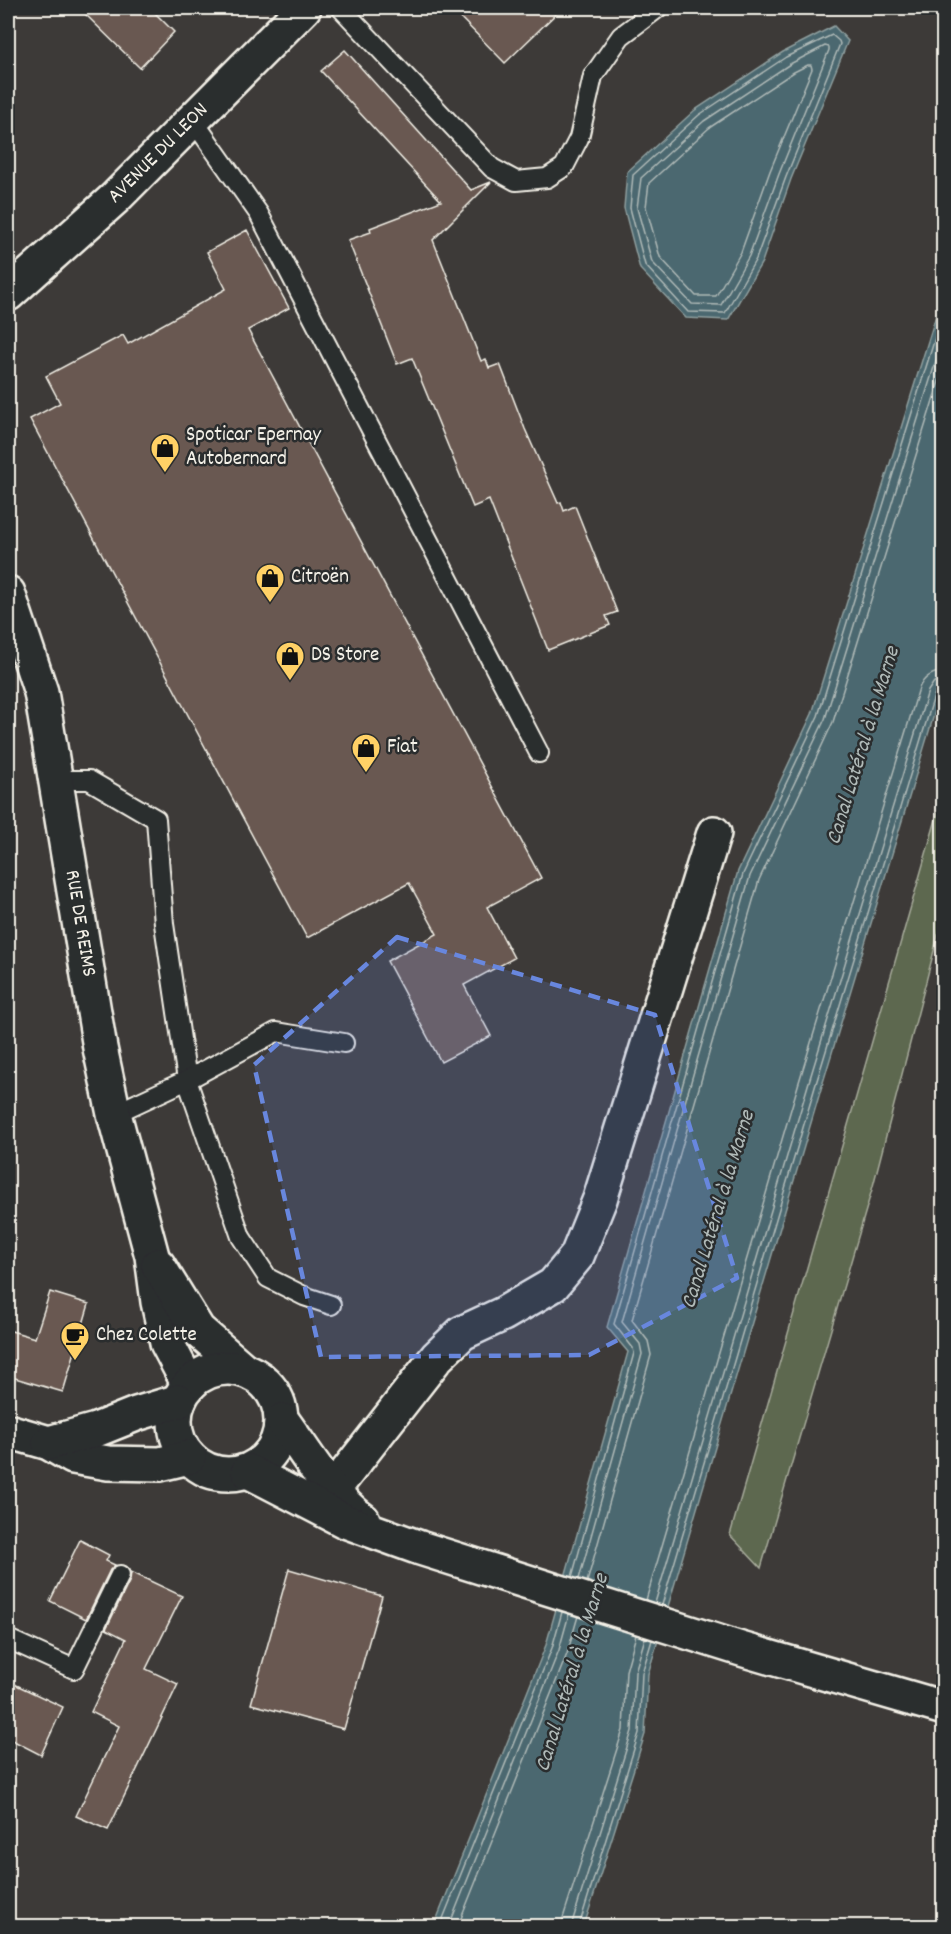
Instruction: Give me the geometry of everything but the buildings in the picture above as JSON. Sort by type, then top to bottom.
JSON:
[{"type":"main road","name":"AVENUE DU LEON","points":[[8,294],[114,199],[304,8]]},
{"type":"main road","name":"RUE DE REIMS","points":[[8,593],[41,692],[100,1047],[114,1114],[152,1256],[158,1302],[167,1343],[184,1393]]},
{"type":"main road","points":[[333,1490],[437,1357],[462,1333],[503,1314],[554,1285],[577,1256],[600,1199],[714,832]]},
{"type":"main road","name":"RUE DE REIMS","points":[[152,1256],[198,1330],[244,1370]]},
{"type":"main road","points":[[49,1443],[96,1430],[184,1393],[205,1373],[224,1368],[244,1370],[263,1381],[277,1398],[282,1420],[333,1490],[353,1513],[384,1535]]},
{"type":"main road","points":[[184,1393],[175,1420],[178,1440],[189,1457],[206,1470],[227,1475],[248,1471],[266,1459],[278,1441],[282,1420]]},
{"type":"main road","points":[[8,1431],[49,1443],[73,1457],[108,1463],[160,1464],[189,1457]]},
{"type":"main road","points":[[248,1471],[345,1521],[420,1548],[741,1649],[944,1708]]},
{"type":"lane","points":[[341,8],[492,168],[516,181],[548,178],[564,167],[579,138],[593,76],[621,36],[658,8]]},
{"type":"lane","points":[[193,120],[259,214],[539,753]]},
{"type":"lane","points":[[56,780],[89,780],[156,819],[164,924],[188,1080],[241,1237],[268,1278],[304,1296],[331,1305]]},
{"type":"lane","points":[[114,1114],[188,1080],[276,1032],[344,1043]]},
{"type":"lane","points":[[8,1639],[74,1669],[120,1575]]},
{"type":"highlighted area","points":[[397,937],[655,1015],[737,1278],[589,1355],[321,1357],[254,1065]]},
{"type":"green space","points":[[943,795],[943,916],[873,1186],[761,1568],[730,1535]]},
{"type":"water","points":[[834,26],[848,41],[791,179],[762,262],[728,320],[686,318],[640,269],[624,208],[627,172],[695,110],[783,52]]},
{"type":"water","name":"Canal Latéral à la Marne","points":[[943,293],[943,685],[648,1674],[645,1734],[584,1926],[434,1926],[546,1645],[628,1352],[607,1327],[738,871],[812,714]]},
{"type":"place","name":"Spoticar Epernay Autobernard","points":[[165,474]]},
{"type":"place","name":"Citroën","points":[[270,604]]},
{"type":"place","name":"DS Store","points":[[290,682]]},
{"type":"place","name":"Fiat","points":[[366,774]]},
{"type":"place","name":"Chez Colette","points":[[75,1362]]}]
